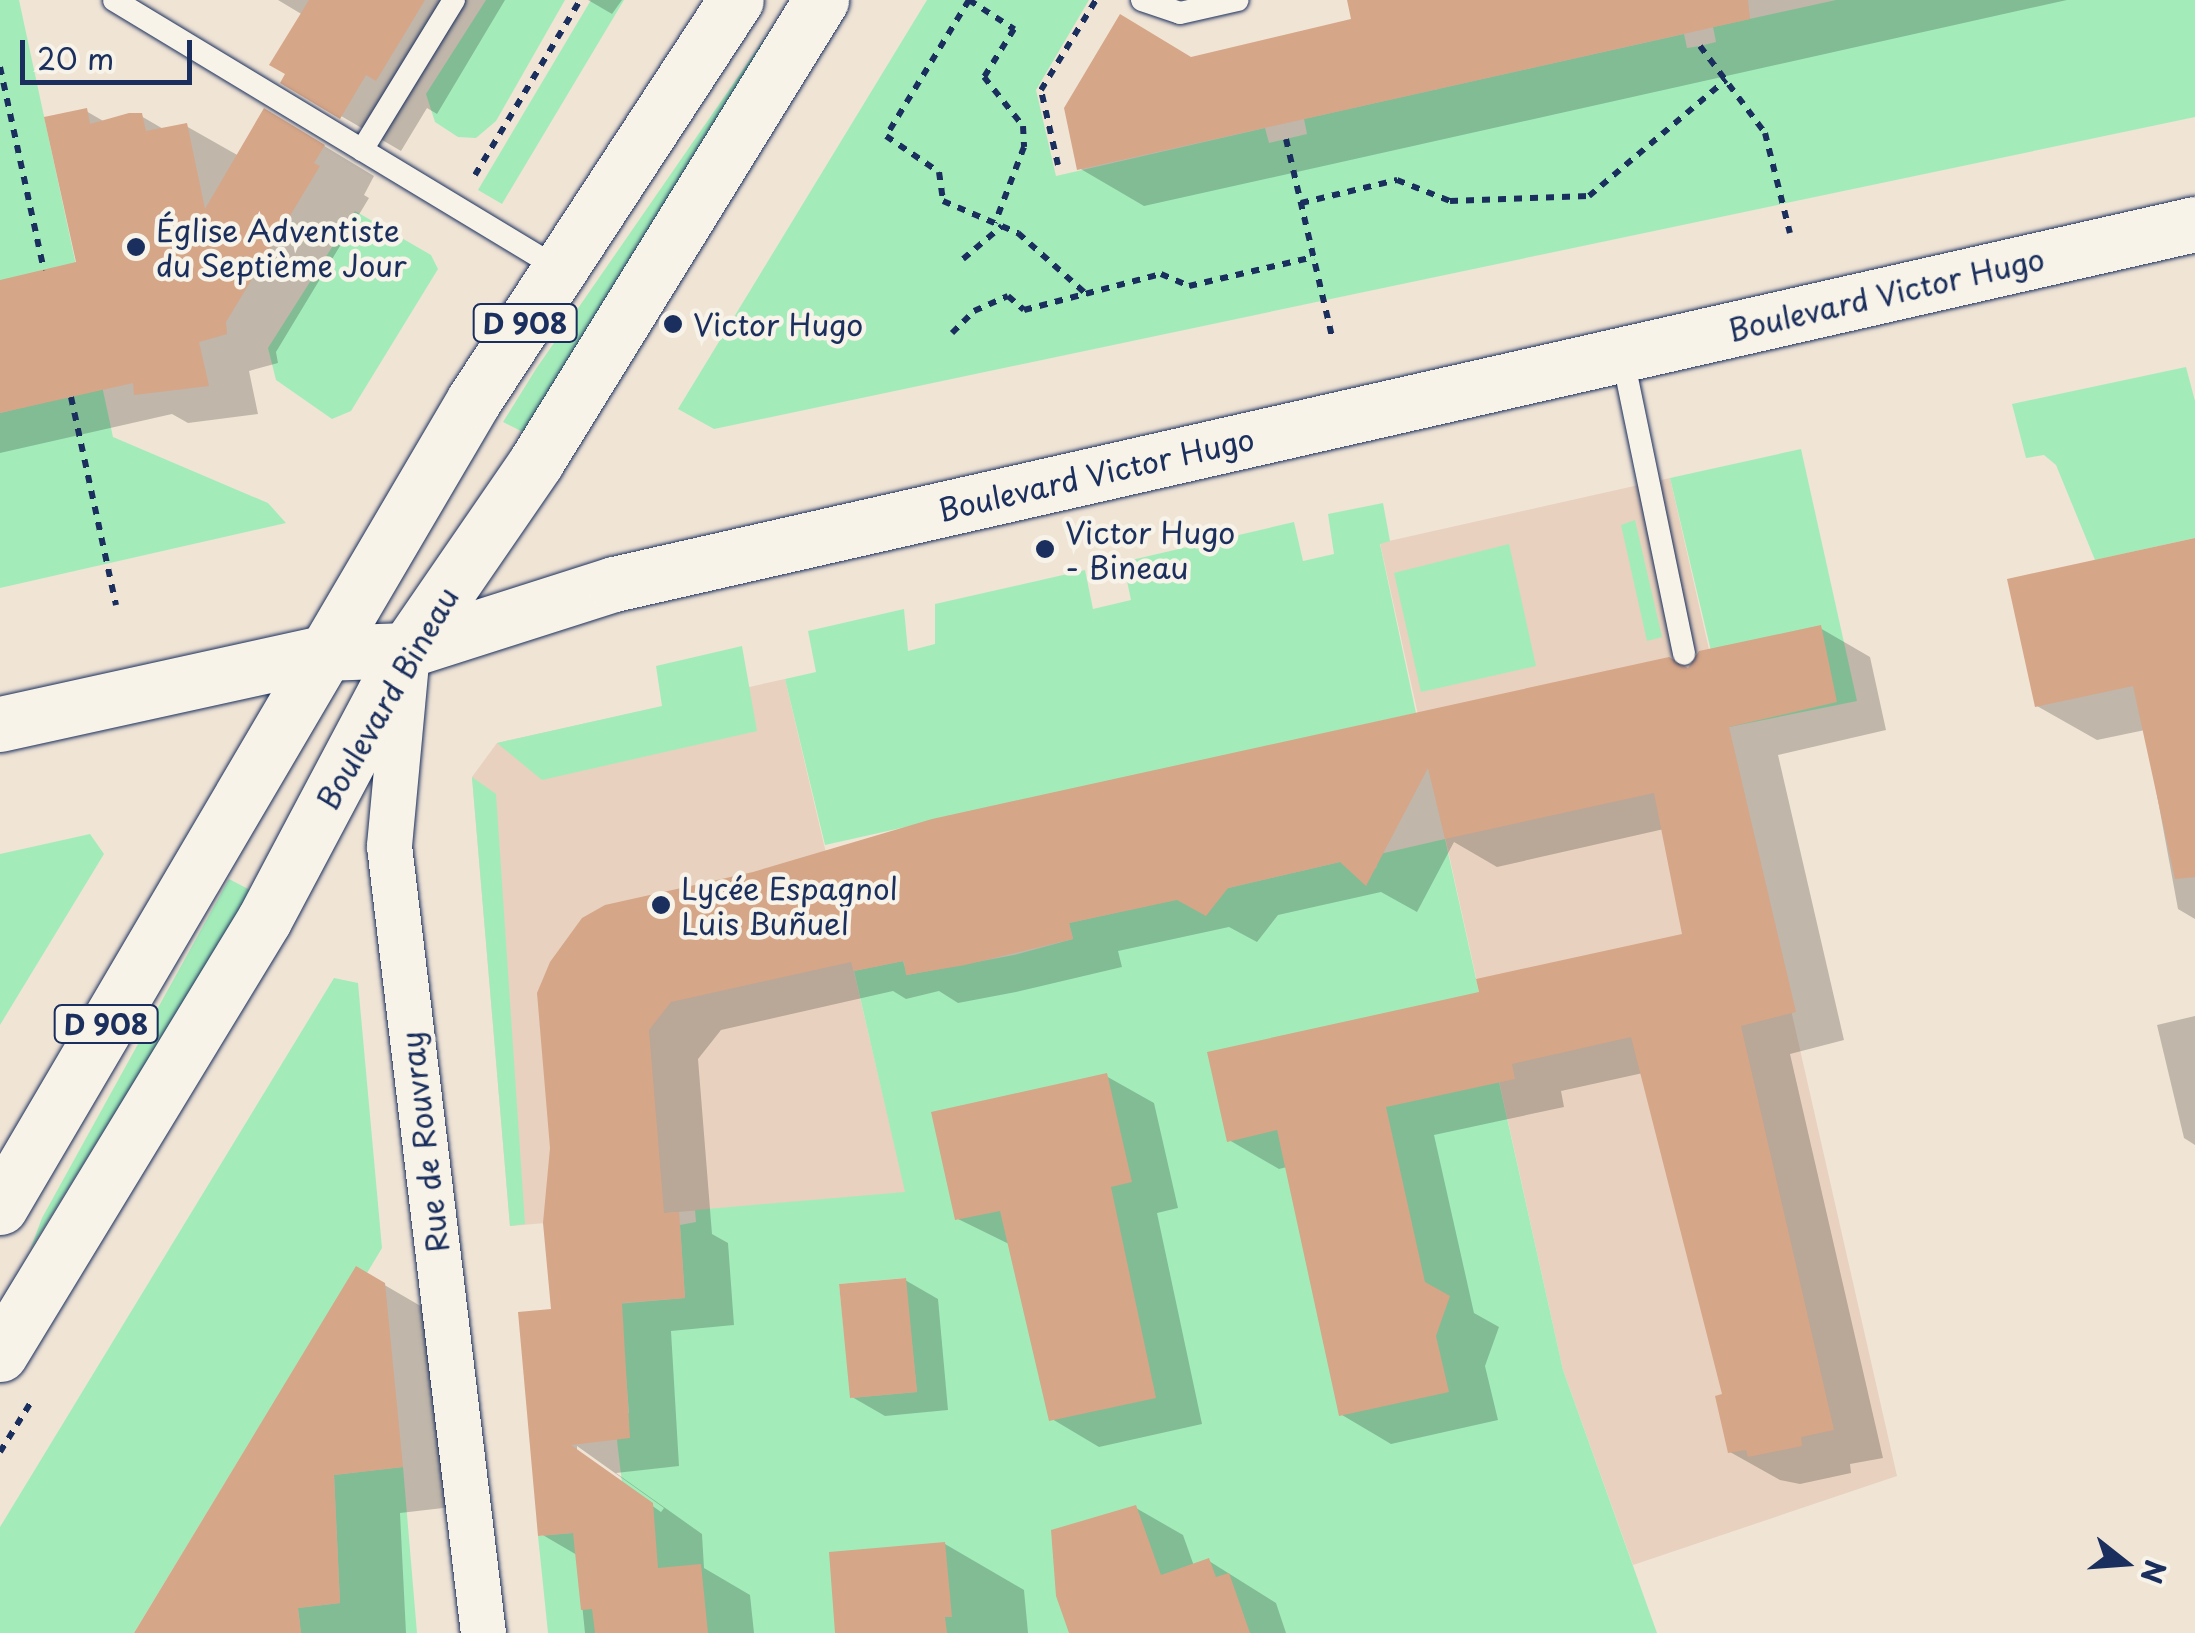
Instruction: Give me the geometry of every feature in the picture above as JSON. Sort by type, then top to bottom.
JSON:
[{"type":"main road","name":"D 908","points":[[0,1207],[474,400],[736,0]]},
{"type":"main road","name":"Boulevard Bineau","points":[[0,1354],[264,920],[407,650],[536,462],[821,0]]},
{"type":"main road","name":"Boulevard Victor Hugo","points":[[0,724],[323,652],[407,650],[614,584],[2195,224]]},
{"type":"street","name":"Rue de Rouvray","points":[[407,650],[388,846],[483,1633]]},
{"type":"lane","points":[[114,0],[561,270]]},
{"type":"lane","points":[[362,150],[454,0]]},
{"type":"lane","points":[[1142,0],[1180,13],[1238,0]]},
{"type":"lane","points":[[1622,353],[1684,654]]},
{"type":"path","points":[[456,207],[580,0]]},
{"type":"path","points":[[963,259],[998,224],[1024,146],[1022,126],[984,77],[1014,28],[969,0],[886,136],[939,172],[943,201],[998,224],[1086,294]]},
{"type":"path","points":[[1058,165],[1041,90],[1096,0]]},
{"type":"path","points":[[1700,46],[1765,132],[1790,234]]},
{"type":"path","points":[[0,67],[44,270]]},
{"type":"path","points":[[1300,203],[1397,180],[1450,201],[1589,196],[1726,80]]},
{"type":"path","points":[[1286,139],[1332,336]]},
{"type":"path","points":[[952,333],[994,300],[1014,298],[1024,310],[1161,274],[1189,286],[1314,257]]},
{"type":"path","points":[[71,397],[116,605]]},
{"type":"shaded area","points":[[1670,478],[1897,1476],[1633,1565],[1563,1370],[1380,543]]},
{"type":"shaded area","name":"Lycée Espagnol Luis Buñuel","points":[[785,679],[906,1193],[510,1226],[472,777],[497,743]]},
{"type":"green space","points":[[0,0],[19,0],[113,437],[268,503],[286,523],[0,588],[0,413],[37,404],[0,280]]},
{"type":"green space","points":[[486,0],[565,0],[496,121],[476,138],[458,137],[435,122],[426,94]]},
{"type":"green space","points":[[591,0],[624,0],[502,204],[478,190]]},
{"type":"green space","points":[[927,0],[1089,0],[1036,90],[1056,176],[1265,128],[1269,143],[1307,134],[1304,119],[1684,34],[1687,48],[1700,46],[1716,42],[1713,27],[1836,0],[2195,0],[2195,117],[714,429],[678,409]]},
{"type":"green space","points":[[785,9],[527,434],[503,422],[536,369]]},
{"type":"green space","points":[[355,211],[431,255],[438,269],[351,411],[332,419],[276,380],[268,348]]},
{"type":"green space","points":[[2186,367],[2195,401],[2195,538],[2095,560],[2056,465],[2044,455],[2026,458],[2012,404]]},
{"type":"green space","points":[[1801,449],[1857,701],[1729,727],[1670,478]]},
{"type":"green space","points":[[1383,503],[1390,541],[1380,544],[1416,713],[825,845],[785,679],[816,672],[808,631],[904,609],[908,651],[935,644],[935,604],[1085,570],[1093,609],[1131,600],[1123,562],[1294,522],[1303,561],[1334,554],[1328,514]]},
{"type":"green space","points":[[1635,520],[1662,637],[1647,641],[1621,525]]},
{"type":"green space","points":[[1509,544],[1536,666],[1421,692],[1394,573]]},
{"type":"green space","points":[[742,646],[757,731],[542,780],[497,743],[662,706],[656,666]]},
{"type":"green space","points":[[472,777],[496,794],[525,1224],[510,1226]]},
{"type":"green space","points":[[90,834],[104,854],[0,1025],[0,854]]},
{"type":"green space","points":[[1445,839],[1563,1370],[1657,1633],[548,1633],[538,1536],[654,1526],[652,1502],[624,1500],[614,1415],[629,1413],[626,1376],[605,1305],[685,1298],[680,1225],[696,1222],[695,1210],[905,1192],[854,971],[903,961],[907,975],[1014,955],[1073,939],[1069,923],[1183,898],[1207,910],[1220,890],[1344,861],[1358,875],[1376,868],[1380,854]],"holes":[[[905,1278],[917,1392],[851,1398],[839,1284]]]},
{"type":"green space","points":[[229,879],[252,891],[30,1250],[42,1218]]},
{"type":"green space","points":[[334,978],[358,983],[382,1248],[367,1273],[356,1267],[134,1633],[0,1633],[0,1527]]},
{"type":"green space","points":[[403,1467],[417,1633],[301,1633],[298,1608],[340,1603],[334,1475]]},
{"type":"building","points":[[309,0],[425,0],[376,81],[366,75],[340,119],[280,83],[285,74],[269,65]]},
{"type":"building","points":[[1347,0],[1748,0],[1750,19],[1077,170],[1064,108],[1120,14],[1191,57],[1351,19]]},
{"type":"building","points":[[87,108],[90,124],[129,113],[142,113],[146,131],[187,123],[205,209],[264,108],[325,145],[314,163],[320,166],[226,322],[227,334],[199,342],[209,386],[134,395],[133,383],[0,413],[0,280],[76,262],[44,117]]},
{"type":"building","points":[[2195,538],[2195,877],[2175,879],[2133,686],[2035,707],[2007,579]]},
{"type":"building","points":[[1821,625],[1837,702],[1729,727],[1796,1012],[1741,1026],[1834,1430],[1801,1437],[1802,1446],[1748,1457],[1746,1450],[1728,1453],[1715,1396],[1722,1394],[1631,1037],[1512,1064],[1515,1079],[1386,1107],[1425,1282],[1450,1296],[1436,1336],[1449,1392],[1339,1416],[1277,1130],[1227,1142],[1207,1052],[1479,992],[1476,979],[1682,934],[1654,793],[1445,839],[1428,768],[1366,886],[1340,862],[1228,888],[1206,916],[1177,900],[1069,923],[1073,939],[965,965],[906,975],[904,961],[854,971],[851,962],[671,1002],[649,1030],[664,1213],[679,1212],[685,1298],[622,1303],[630,1438],[571,1445],[653,1503],[658,1568],[701,1564],[708,1633],[595,1633],[592,1609],[581,1610],[573,1533],[538,1536],[518,1312],[551,1309],[543,1223],[550,1148],[537,993],[550,962],[582,918],[605,905],[753,872],[932,819],[1669,657],[1688,668],[1699,651]]},
{"type":"building","points":[[1107,1073],[1132,1182],[1111,1187],[1156,1398],[1049,1421],[1000,1211],[955,1220],[931,1112]]},
{"type":"building","points":[[356,1266],[385,1283],[403,1467],[334,1475],[340,1603],[298,1608],[301,1633],[134,1633]]},
{"type":"building","points":[[906,1278],[917,1392],[850,1398],[839,1284]]},
{"type":"building","points":[[1136,1505],[1161,1575],[1209,1558],[1216,1577],[1229,1573],[1250,1633],[1069,1633],[1056,1596],[1051,1530]]},
{"type":"building","points":[[945,1542],[952,1617],[945,1617],[947,1633],[835,1633],[829,1552]]},
{"type":"place","name":"Église Adventiste du Septième Jour","points":[[136,247]]},
{"type":"place","name":"Victor Hugo","points":[[673,324]]},
{"type":"place","name":"Victor Hugo - Bineau","points":[[1045,549]]},
{"type":"place","name":"Lycée Espagnol Luis Buñuel","points":[[661,905]]}]
